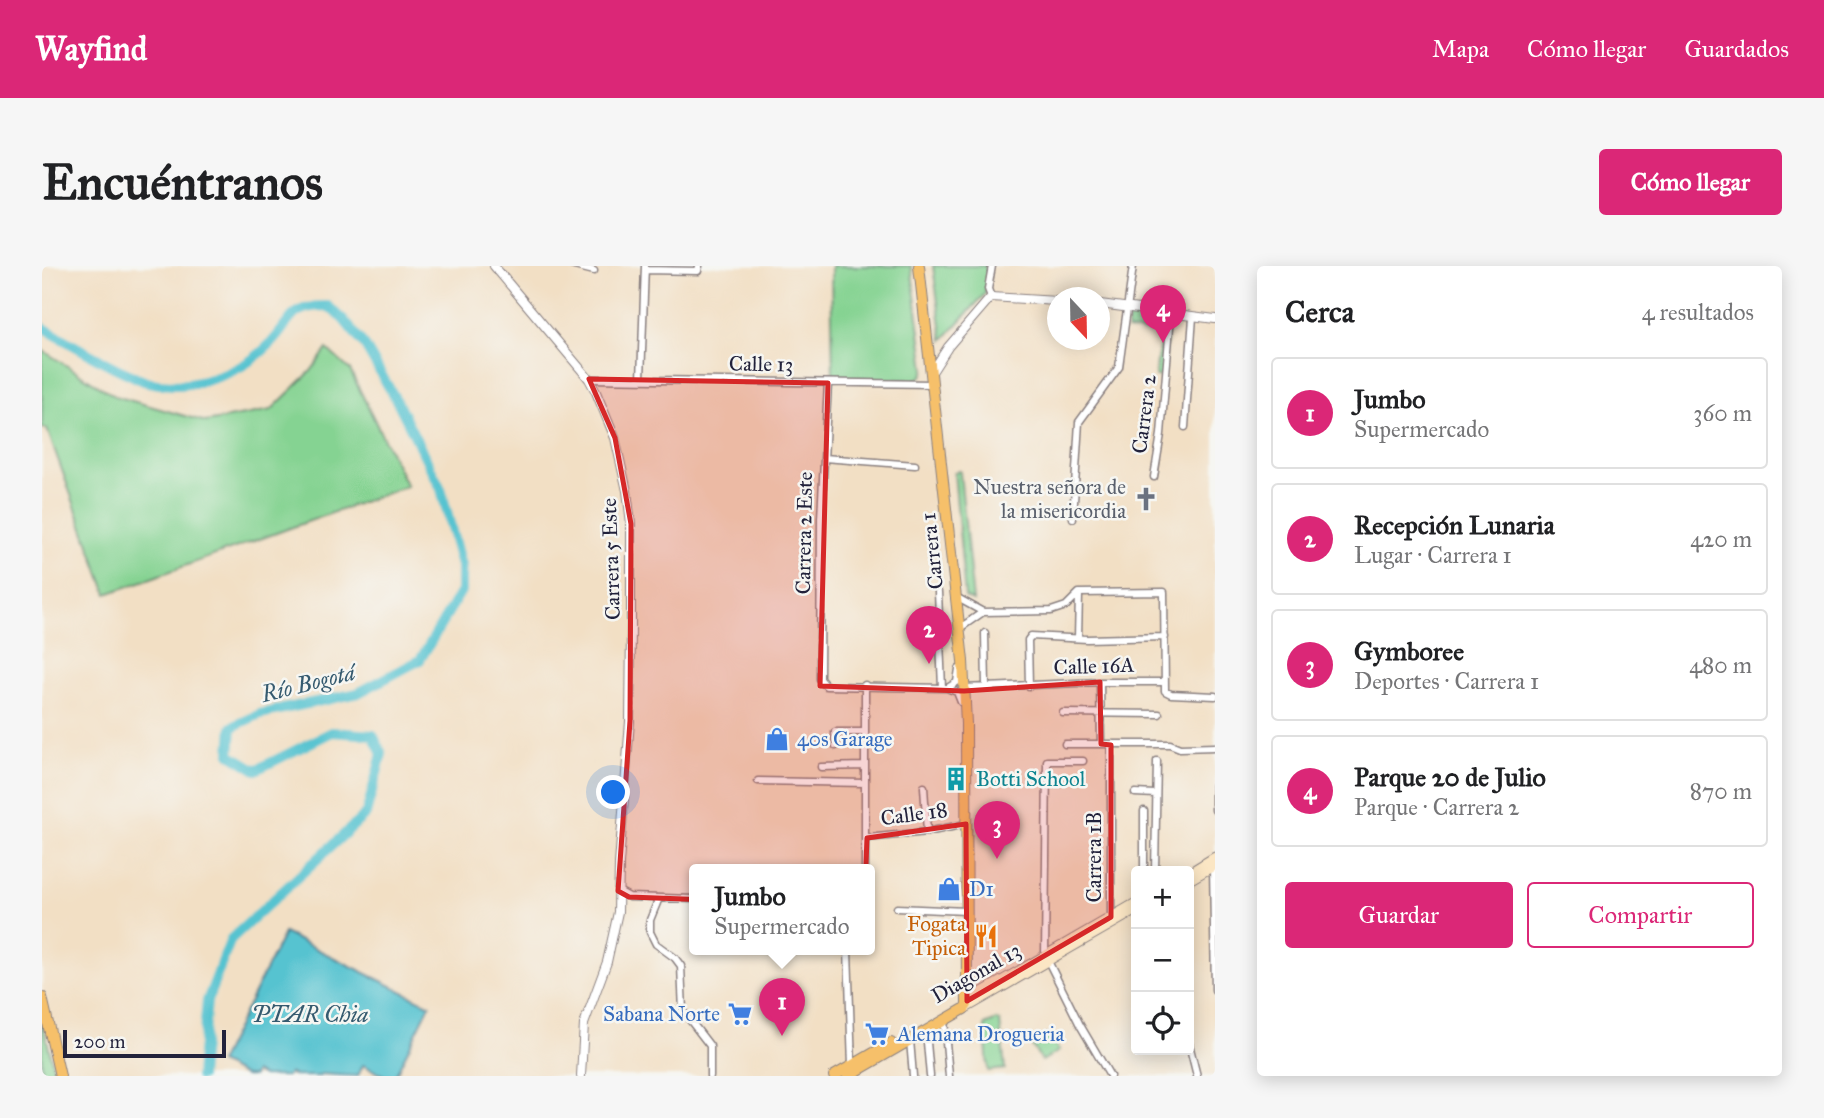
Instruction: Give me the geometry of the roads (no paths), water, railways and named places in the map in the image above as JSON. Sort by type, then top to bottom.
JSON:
[{"type":"main road","name":"Carrera 1","points":[[919,266],[963,661],[967,824],[965,1005]]},
{"type":"main road","points":[[1194,871],[1214,863]]},
{"type":"main road","points":[[1194,877],[1214,863]]},
{"type":"main road","name":"Diagonal 13","points":[[1046,958],[1131,906]]},
{"type":"main road","name":"Diagonal 13","points":[[850,1073],[1046,958],[1131,913]]},
{"type":"main road","points":[[42,997],[60,1076]]},
{"type":"main road","name":"Diagonal 13","points":[[834,1076],[850,1073],[926,1031],[965,1005]]},
{"type":"street","name":"Carrera 5 Este","points":[[494,266],[589,379],[596,392],[615,438],[627,491],[631,524],[629,721],[619,905],[604,969],[584,1024],[581,1076]]},
{"type":"street","points":[[574,266],[594,271]]},
{"type":"street","points":[[641,379],[645,268],[698,271],[699,266]]},
{"type":"street","points":[[932,372],[987,291],[992,266]]},
{"type":"street","points":[[1073,518],[1079,422],[1118,370],[1134,272]]},
{"type":"street","points":[[987,291],[1047,299]]},
{"type":"street","points":[[1110,305],[1215,319]]},
{"type":"street","name":"Carrera 2","points":[[1154,477],[1161,433],[1171,314]]},
{"type":"street","name":"Carrera 2","points":[[1185,427],[1193,317]]},
{"type":"street","points":[[928,340],[932,347],[937,349],[948,347]]},
{"type":"street","name":"Calle 13","points":[[589,379],[932,384]]},
{"type":"street","name":"Carrera 2 Este","points":[[828,383],[820,545],[820,679],[826,686],[865,685]]},
{"type":"street","points":[[824,458],[915,464]]},
{"type":"street","points":[[938,592],[945,688]]},
{"type":"street","points":[[956,597],[983,612],[1054,611],[1068,605],[1079,593],[1164,592],[1165,682]]},
{"type":"street","points":[[1078,638],[1079,593]]},
{"type":"street","points":[[960,628],[983,612]]},
{"type":"street","points":[[985,633],[986,687]]},
{"type":"street","points":[[1029,686],[1029,636],[1165,637]]},
{"type":"street","points":[[945,688],[957,682],[963,661]]},
{"type":"street","points":[[1100,682],[1101,744]]},
{"type":"street","name":"Calle 16A","points":[[964,688],[1165,682],[1167,693],[1214,695]]},
{"type":"street","points":[[865,864],[865,685],[953,689],[959,695],[961,714],[966,724]]},
{"type":"street","points":[[1063,713],[1159,714]]},
{"type":"street","points":[[836,746],[835,732],[864,732]]},
{"type":"street","points":[[1065,744],[1215,747]]},
{"type":"street","name":"Carrera 1B","points":[[1111,745],[1111,917]]},
{"type":"street","points":[[1083,761],[1046,761],[1046,958],[1110,1076]]},
{"type":"street","points":[[1155,866],[1157,761]]},
{"type":"street","points":[[821,767],[865,766]]},
{"type":"street","points":[[758,781],[865,783]]},
{"type":"street","points":[[1215,785],[1215,810]]},
{"type":"street","points":[[924,788],[927,832]]},
{"type":"street","points":[[1135,793],[1155,794]]},
{"type":"street","points":[[1144,811],[1144,866]]},
{"type":"street","name":"Calle 18","points":[[867,838],[927,832],[967,824]]},
{"type":"street","points":[[1214,863],[1215,990]]},
{"type":"street","points":[[618,891],[629,897],[689,899]]},
{"type":"street","points":[[619,905],[629,897]]},
{"type":"street","points":[[659,898],[650,920],[650,932],[653,941],[675,957],[681,966],[683,1011],[710,1045],[710,1076]]},
{"type":"street","points":[[897,908],[967,911]]},
{"type":"street","points":[[848,955],[850,1073]]},
{"type":"street","points":[[944,1020],[949,1076]]},
{"type":"street","points":[[926,1031],[930,1076]]},
{"type":"street","points":[[909,1040],[913,1076]]},
{"type":"street","points":[[1192,1055],[1197,1076]]},
{"type":"water","name":"PTAR Chia","points":[[284,933],[430,1005],[395,1076],[385,1076],[363,1065],[358,1076],[295,1076],[289,1073],[287,1076],[263,1076],[255,1072],[253,1076],[245,1076],[219,1063]]},
{"type":"waterway","name":"Río Bogotá","points":[[42,327],[141,380],[163,385],[180,385],[213,378],[244,364],[270,344],[298,312],[328,306],[343,319],[365,346],[399,405],[441,489],[461,566],[461,591],[420,660],[358,693],[260,714],[232,727],[230,754],[256,770],[332,732],[373,735],[382,754],[366,814],[231,939],[207,1001],[200,1076]]},
{"type":"place","name":"Parque 20 de Julio","points":[[1163,343]]},
{"type":"place","name":"Nuestra señora de la misericordia","points":[[1146,499]]},
{"type":"place","name":"Recepción Lunaria","points":[[929,664]]},
{"type":"place","name":"40s Garage","points":[[777,739]]},
{"type":"place","name":"Botti School","points":[[956,779]]},
{"type":"place","name":"Gymboree","points":[[997,859]]},
{"type":"place","name":"D1","points":[[949,889]]},
{"type":"place","name":"Fogata Tipica","points":[[986,936]]},
{"type":"place","name":"Sabana Norte","points":[[740,1014]]},
{"type":"place","name":"Alemana Drogueria","points":[[877,1034]]},
{"type":"place","name":"Jumbo","points":[[782,1036]]}]
